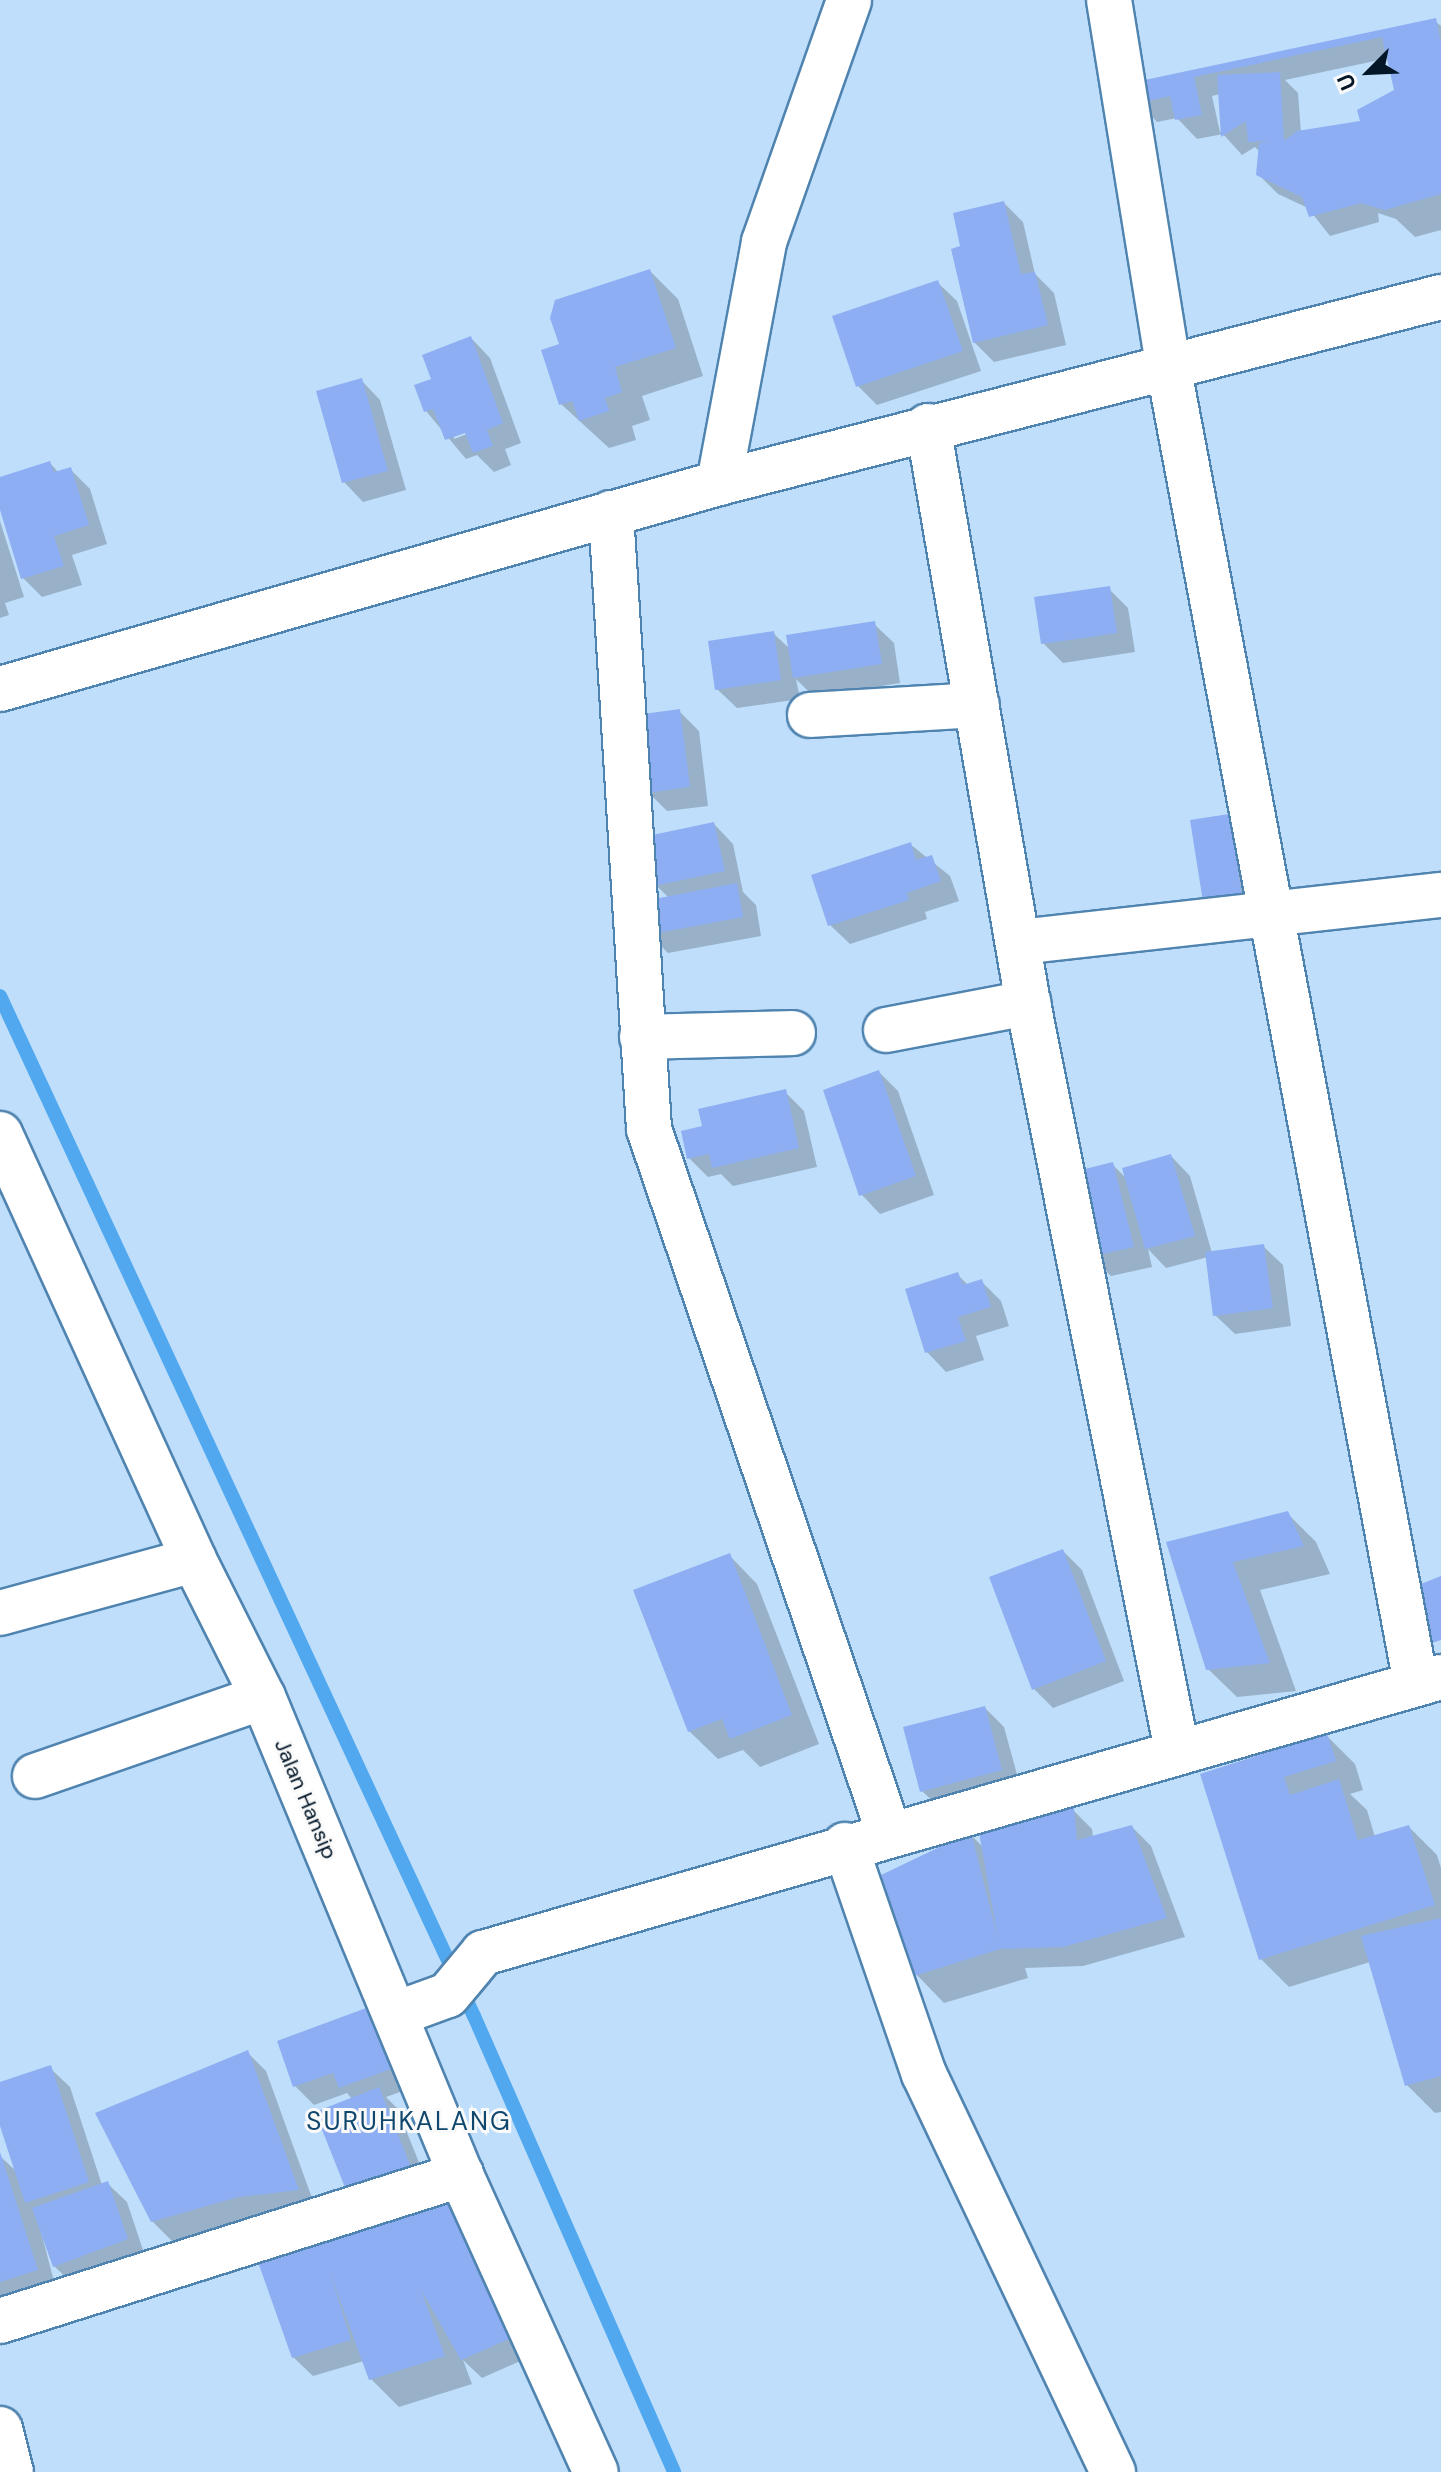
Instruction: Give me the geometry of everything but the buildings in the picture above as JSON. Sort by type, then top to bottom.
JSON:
[{"type":"street","points":[[719,483],[764,242],[849,0]]},
{"type":"street","points":[[396,2014],[448,1995],[483,1953],[845,1845],[1428,1680],[1271,915],[1168,365],[1110,0]]},
{"type":"street","points":[[0,689],[611,513],[928,426],[1441,297]]},
{"type":"street","points":[[928,426],[1020,942],[1028,1003],[1177,1751]]},
{"type":"street","points":[[611,513],[649,1129],[889,1833]]},
{"type":"street","points":[[810,715],[977,705]]},
{"type":"street","points":[[1020,942],[1441,895]]},
{"type":"street","points":[[886,1030],[1028,1003]]},
{"type":"street","points":[[642,1037],[793,1033]]},
{"type":"street","name":"Jalan Hansip","points":[[0,1134],[194,1560],[263,1697],[461,2175],[596,2472]]},
{"type":"street","points":[[0,1613],[194,1560]]},
{"type":"street","points":[[35,1776],[263,1697]]},
{"type":"street","points":[[845,1845],[924,2074],[1113,2472]]},
{"type":"street","points":[[0,2321],[461,2175]]},
{"type":"street","points":[[0,2429],[11,2472]]},
{"type":"waterway","points":[[0,996],[474,2016],[674,2472]]},
{"type":"district","name":"SURUHKALANG","points":[[409,2122]]}]
